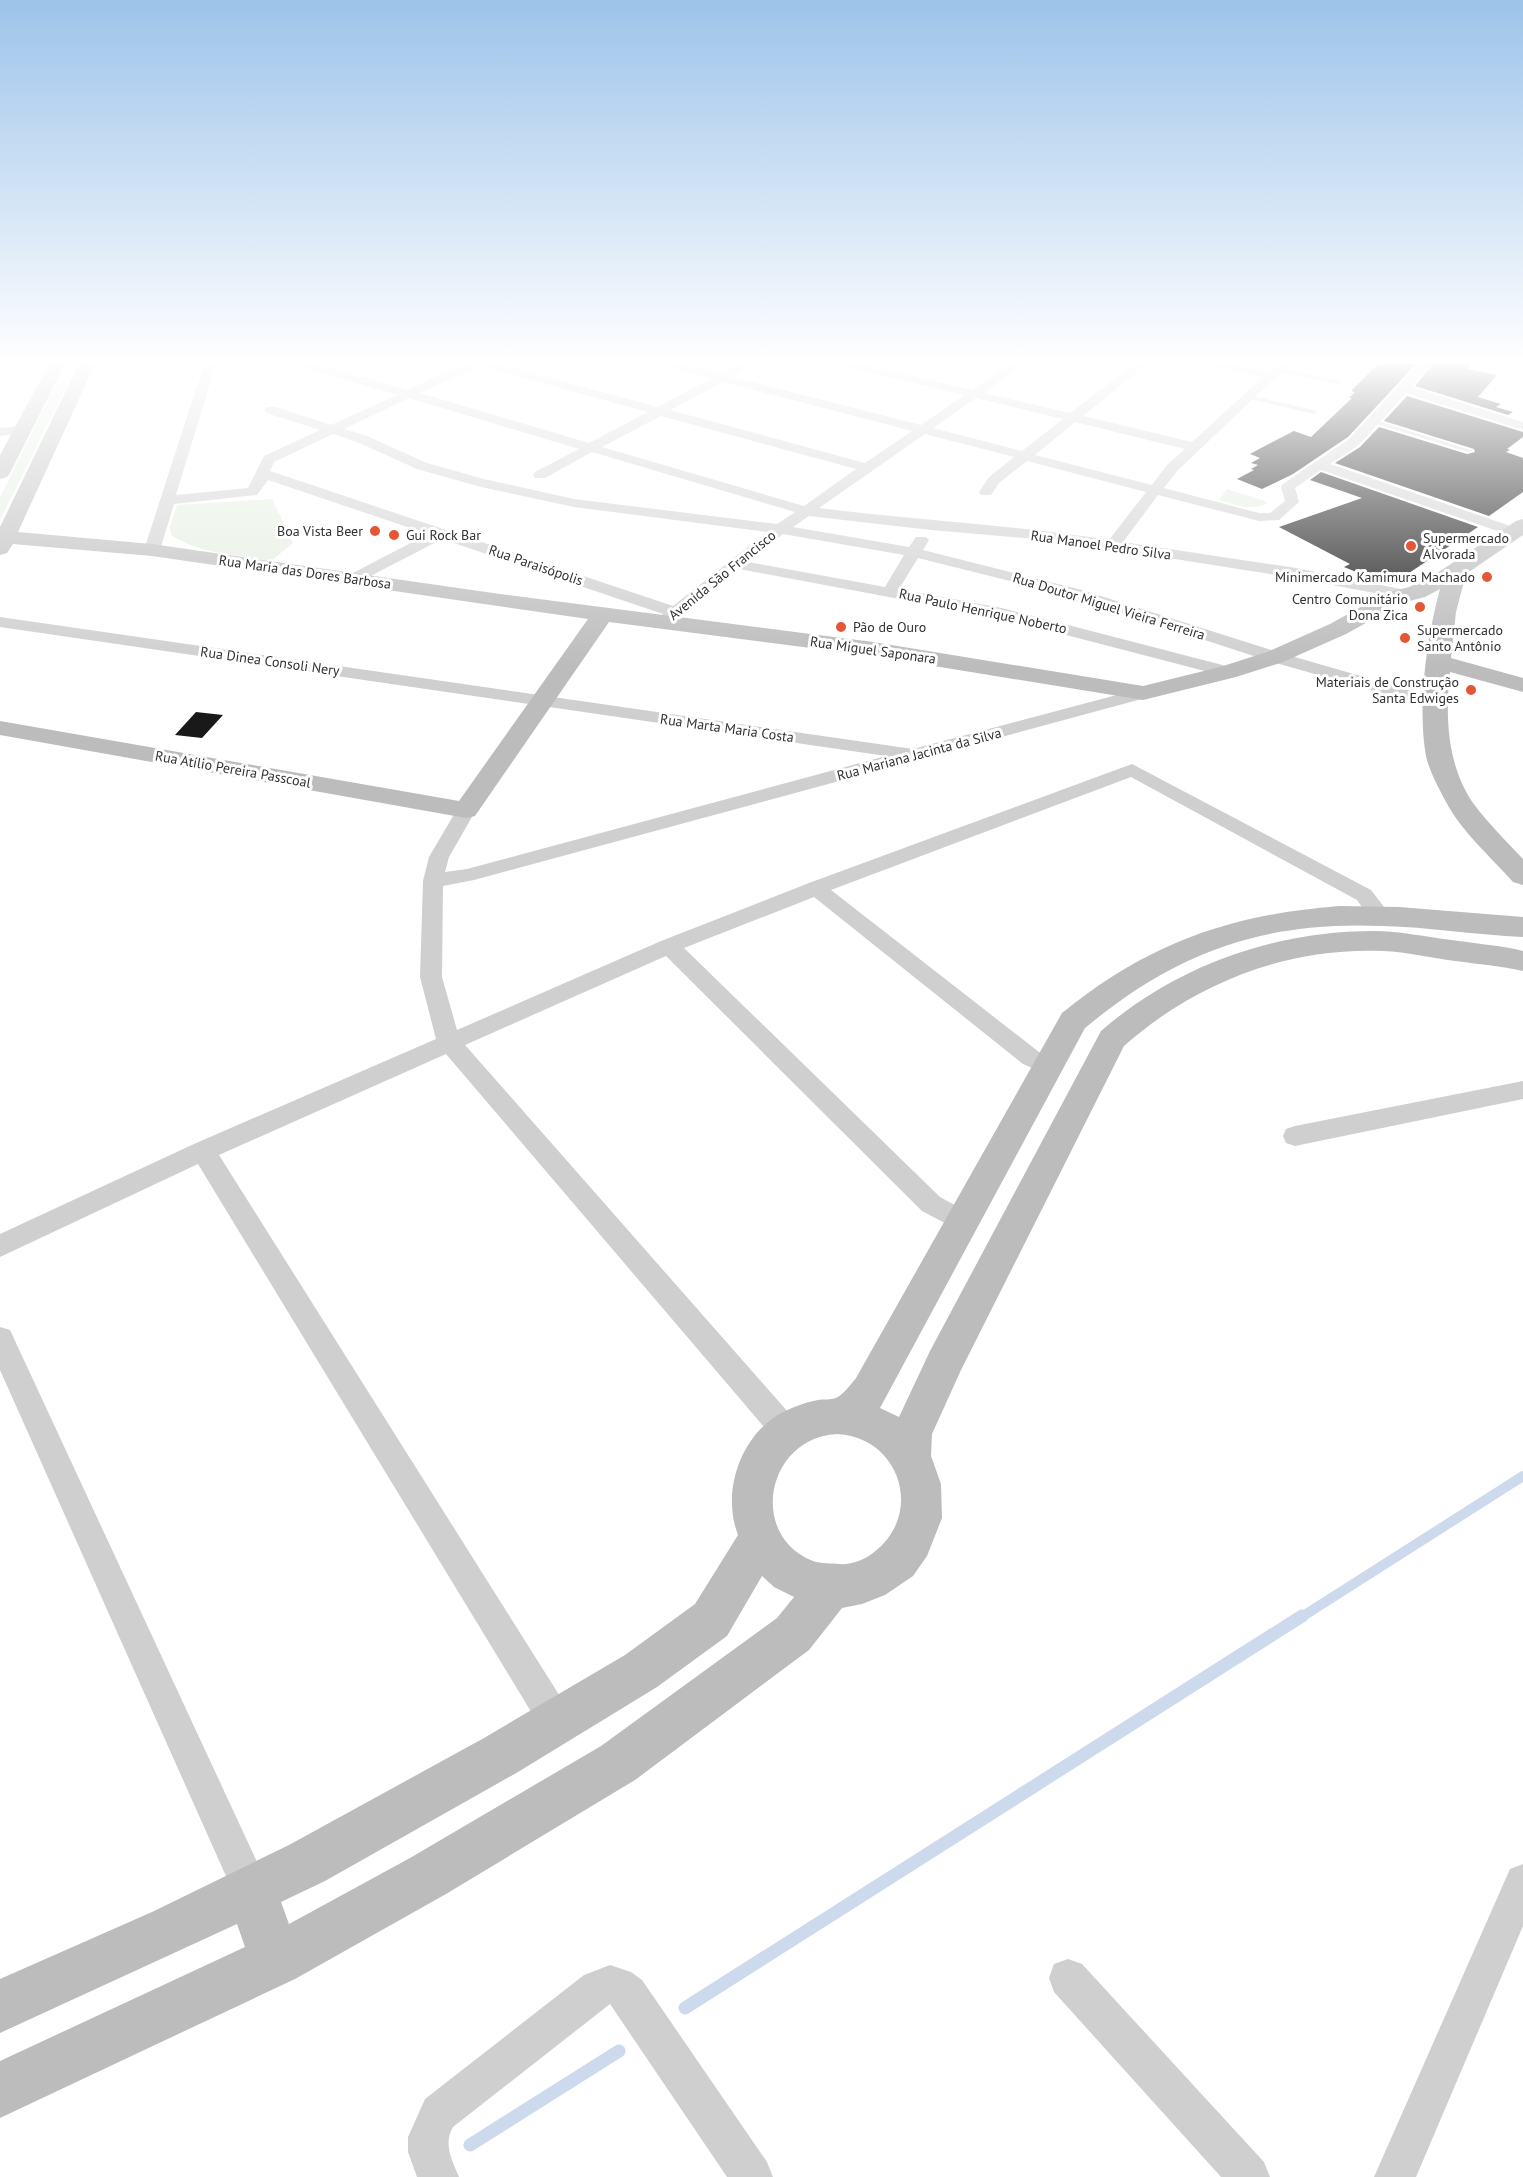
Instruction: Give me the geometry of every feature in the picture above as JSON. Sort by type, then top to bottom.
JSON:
[{"type":"street","points":[[3,543],[39,466]]},
{"type":"street","points":[[152,550],[179,466]]},
{"type":"street","points":[[168,500],[252,492],[258,489],[263,466]]},
{"type":"street","name":"Rua Doutor Miguel Vieira Ferreira","points":[[421,466],[525,494],[614,510],[780,529],[912,552],[1076,593],[1275,657],[1434,703]]},
{"type":"street","points":[[540,476],[558,466]]},
{"type":"street","name":"Rua Manoel Pedro Silva","points":[[653,466],[806,511],[1060,537],[1296,573],[1402,594]]},
{"type":"street","points":[[858,466],[867,468]]},
{"type":"street","name":"Avenida São Francisco","points":[[669,617],[780,529],[870,466]]},
{"type":"street","points":[[987,492],[994,480],[1012,466]]},
{"type":"street","points":[[1066,466],[1259,517],[1274,517],[1292,502],[1288,487],[1318,466]]},
{"type":"street","points":[[1112,546],[1175,466]]},
{"type":"street","points":[[1321,466],[1512,528]]},
{"type":"street","name":"Rua Paraisópolis","points":[[262,473],[441,533],[669,617]]},
{"type":"street","name":"Rua Mariana Jacinta da Silva","points":[[433,881],[467,875],[1228,672],[1275,657],[1338,629],[1402,594],[1459,571],[1512,528],[1523,508]]},
{"type":"street","points":[[890,592],[912,552],[931,525]]},
{"type":"street","points":[[353,579],[441,533]]},
{"type":"street","name":"Rua Maria das Dores Barbosa","points":[[3,543],[152,550],[603,614]]},
{"type":"street","name":"Rua Paulo Henrique Noberto","points":[[734,564],[1029,619],[1228,672]]},
{"type":"street","points":[[1402,594],[1459,571]]},
{"type":"street","points":[[1459,571],[1438,662],[1434,703],[1439,757],[1459,802],[1523,876]]},
{"type":"street","points":[[603,614],[466,810],[439,857],[433,881],[432,977],[449,1042],[786,1431]]},
{"type":"street","name":"Rua Miguel Saponara","points":[[603,614],[669,617],[1143,693]]},
{"type":"street","name":"Rua Dinea Consoli Nery","points":[[0,622],[540,701]]},
{"type":"street","points":[[1438,662],[1523,685]]},
{"type":"street","name":"Rua Marta Maria Costa","points":[[540,701],[914,755]]},
{"type":"street","name":"Rua Atílio Pereira Passcoal","points":[[0,728],[466,810]]},
{"type":"street","points":[[0,1246],[203,1150],[669,946],[816,888],[1132,770],[1364,895],[1380,916]]},
{"type":"street","points":[[816,888],[1031,1058],[1088,1083]]},
{"type":"street","points":[[844,1418],[870,1391],[1073,1021],[1098,998],[1134,974],[1182,949],[1245,929],[1277,923],[1344,916],[1380,916],[1523,927]]},
{"type":"street","points":[[910,1459],[912,1434],[944,1363],[1112,1039],[1132,1019],[1182,986],[1238,962],[1296,949],[1391,942],[1523,961]]},
{"type":"street","points":[[669,946],[931,1204],[962,1221]]},
{"type":"street","points":[[1295,1136],[1523,1090]]},
{"type":"street","points":[[203,1150],[556,1721]]},
{"type":"street","points":[[0,1339],[251,1890],[276,1960]]},
{"type":"street","points":[[844,1418],[881,1431],[897,1443],[910,1459],[920,1476],[924,1496],[923,1516],[918,1535],[908,1553],[893,1567],[875,1578],[854,1584],[832,1584],[810,1580],[790,1570],[774,1556],[760,1539],[749,1499],[752,1479],[759,1460],[771,1444],[786,1431],[803,1422],[844,1418]]},
{"type":"street","points":[[0,2006],[251,1890],[406,1810],[641,1671],[711,1620],[760,1539]]},
{"type":"street","points":[[0,2090],[276,1960],[428,1876],[618,1763],[793,1634],[832,1584]]},
{"type":"street","points":[[1395,2177],[1523,1882]]},
{"type":"street","points":[[1068,1978],[1249,2177]]},
{"type":"street","points":[[438,2177],[428,2156],[428,2132],[439,2113],[598,1989],[609,1983],[619,1985],[628,1994],[752,2177]]},
{"type":"green space","points":[[16,466],[27,466],[0,520],[0,497]]},
{"type":"green space","points":[[1227,489],[1267,503],[1249,507],[1219,500]]},
{"type":"green space","points":[[272,499],[293,543],[271,561],[207,550],[171,535],[170,527],[177,505]]},
{"type":"building","points":[[1257,466],[1305,466],[1262,489],[1237,479],[1254,470],[1251,469]]},
{"type":"building","points":[[1343,466],[1523,466],[1523,492],[1489,516]]},
{"type":"building","points":[[1321,472],[1478,527],[1391,585],[1383,583],[1344,567],[1350,564],[1279,527],[1362,498],[1310,480]]},
{"type":"building","points":[[196,712],[223,715],[202,738],[175,735]]},
{"type":"waterway","points":[[1300,1618],[1523,1476]]},
{"type":"waterway","points":[[685,2008],[1302,1616]]},
{"type":"waterway","points":[[470,2145],[619,2051]]},
{"type":"place","name":"Boa Vista Beer","points":[[375,531]]},
{"type":"place","name":"Gui Rock Bar","points":[[394,535]]},
{"type":"place","name":"Supermercado Alvorada","points":[[1411,546]]},
{"type":"place","name":"Minimercado Kamimura Machado","points":[[1487,577]]},
{"type":"place","name":"Centro Comunitário Dona Zica","points":[[1420,607]]},
{"type":"place","name":"Pão de Ouro","points":[[841,627]]},
{"type":"place","name":"Supermercado Santo Antônio","points":[[1405,638]]},
{"type":"place","name":"Materiais de Construção Santa Edwiges","points":[[1471,690]]}]
